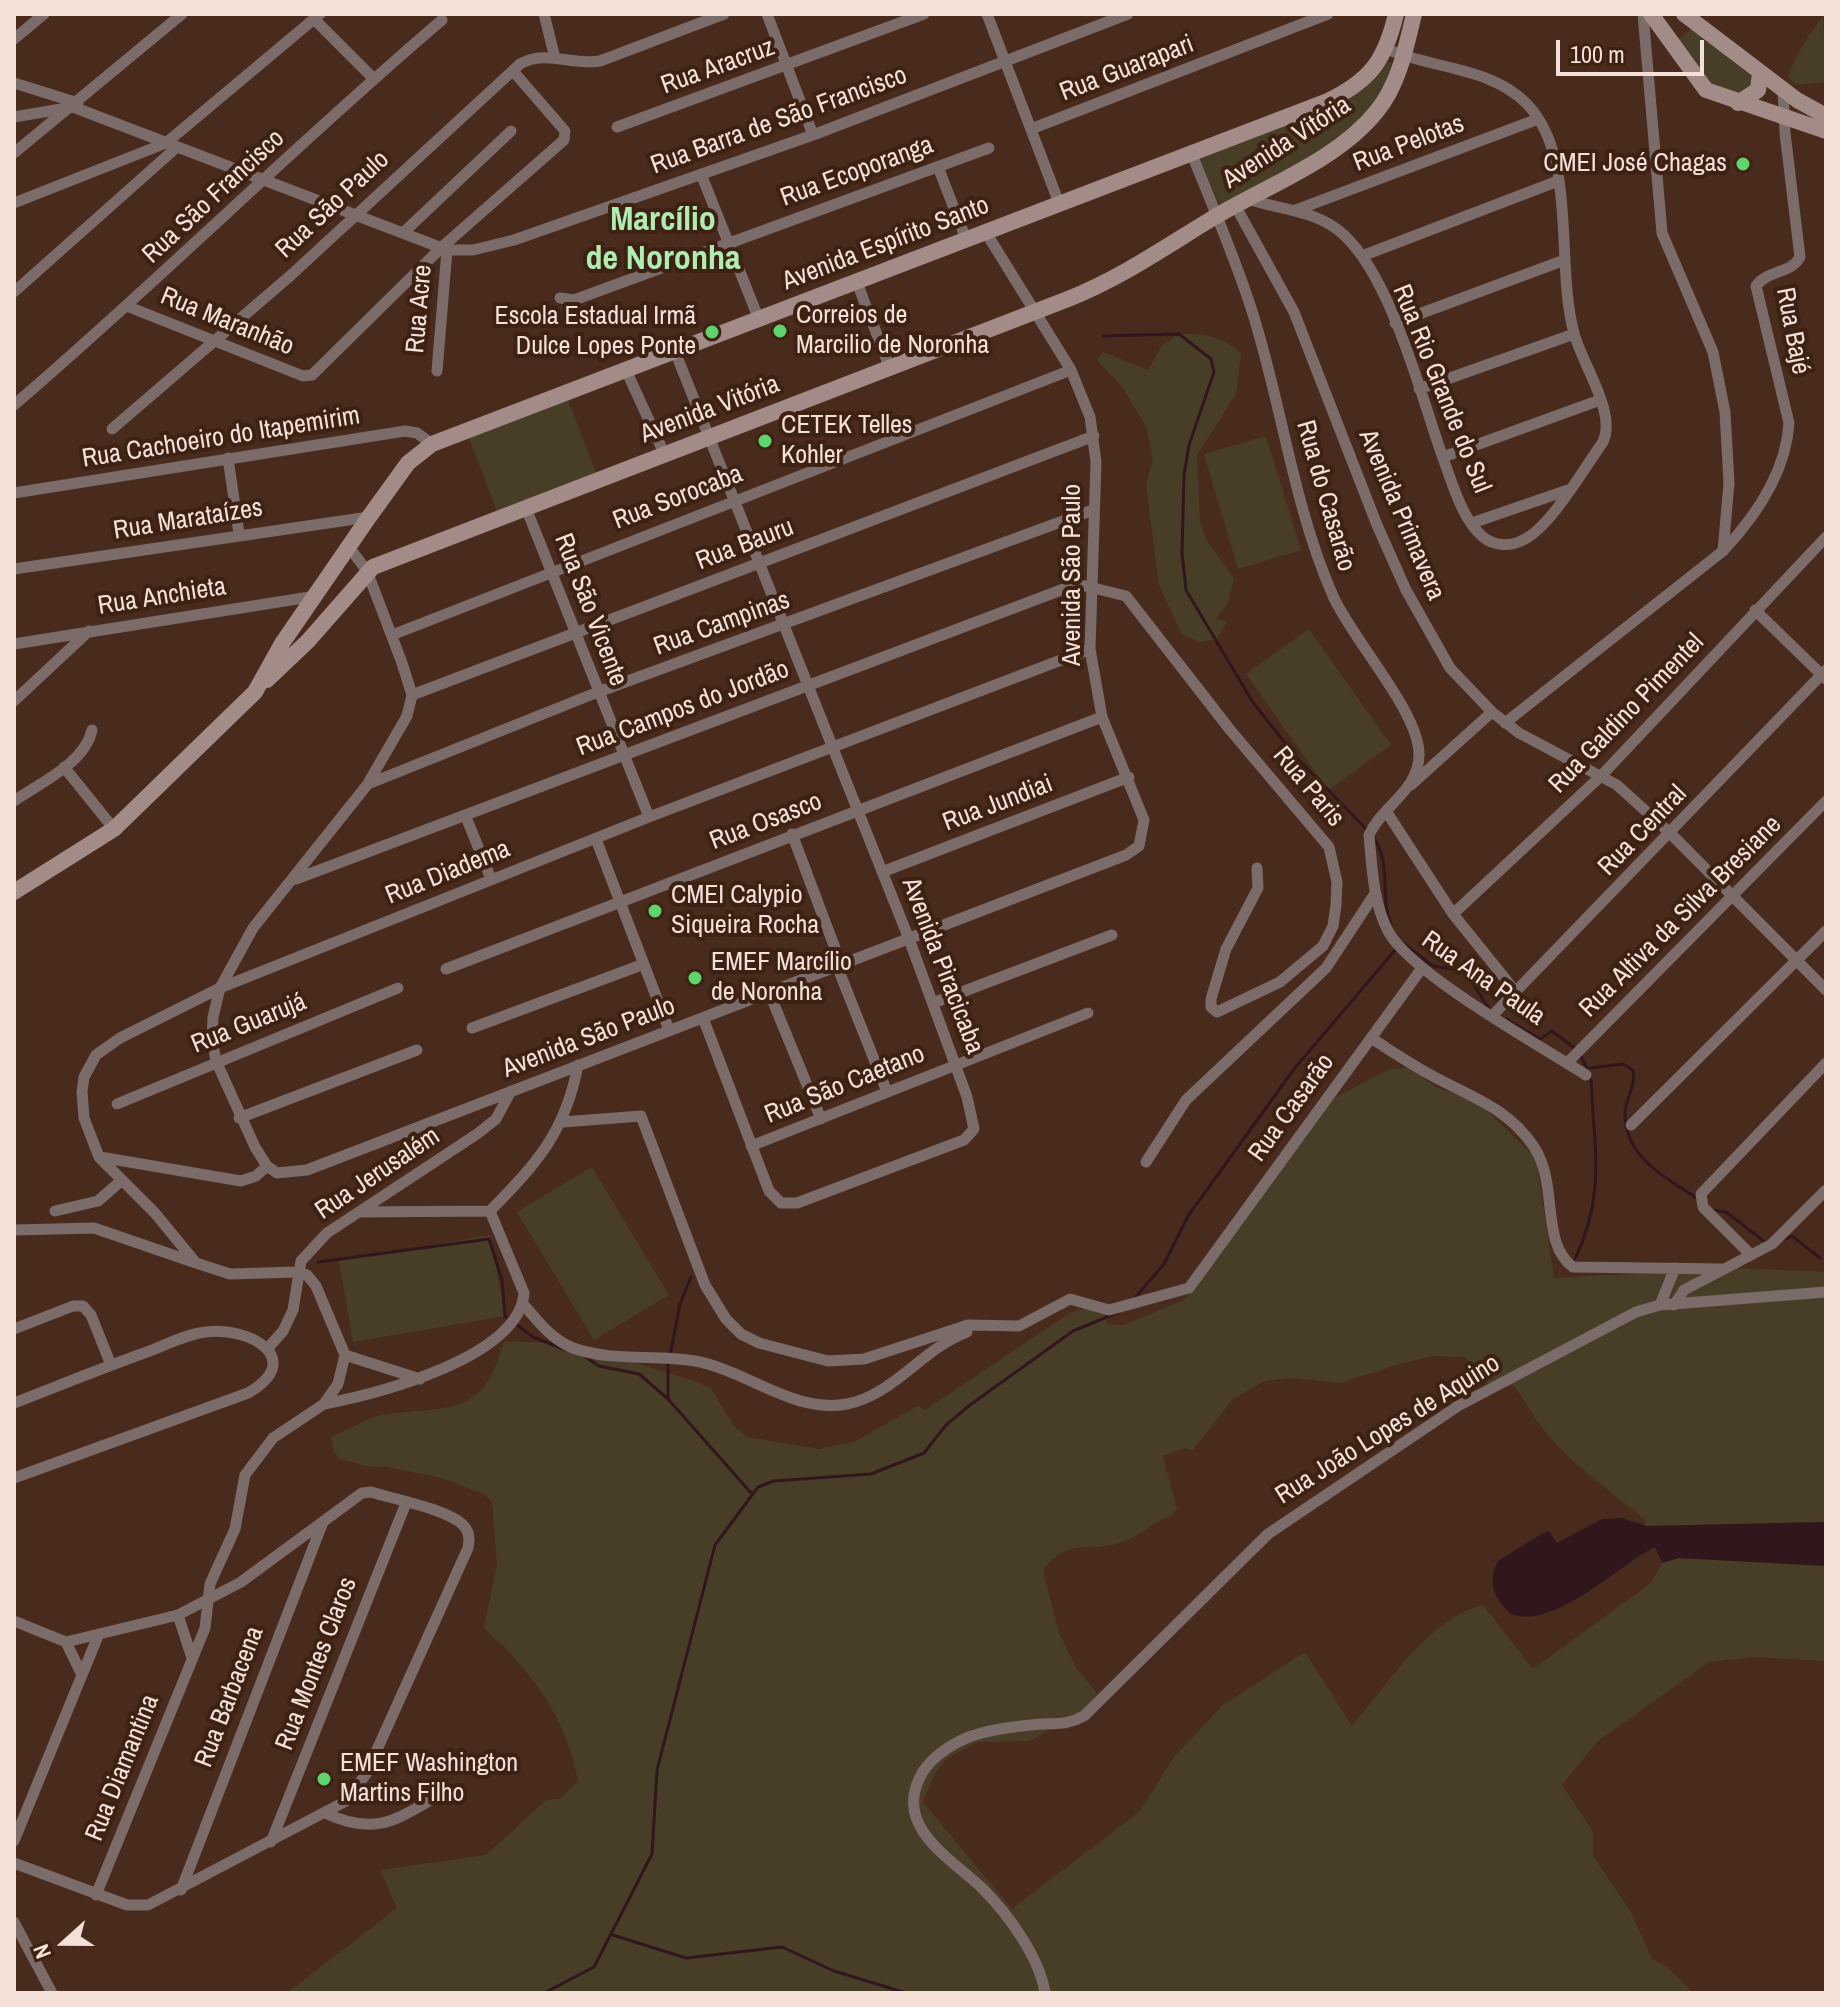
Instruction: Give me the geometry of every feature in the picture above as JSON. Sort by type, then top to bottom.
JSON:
[{"type":"street","points":[[14,39],[44,14]]},
{"type":"street","points":[[14,153],[76,105],[182,14]]},
{"type":"street","points":[[544,14],[555,58]]},
{"type":"street","name":"Rua São Paulo","points":[[112,429],[215,341],[529,59],[555,58],[583,64],[600,61],[724,14]]},
{"type":"street","points":[[767,14],[813,135]]},
{"type":"street","name":"Rua Aracruz","points":[[617,127],[924,14]]},
{"type":"street","points":[[987,14],[1059,203]]},
{"type":"street","name":"Rua Barra de São Francisco","points":[[444,248],[473,250],[503,244],[813,135],[1004,59],[1128,14]]},
{"type":"street","name":"Rua Guarapari","points":[[1031,129],[1328,14]]},
{"type":"street","name":"Avenida Espírito Santo","points":[[14,892],[114,829],[255,692],[291,647],[317,596],[369,517],[408,463],[432,444],[1347,92],[1377,65],[1387,49],[1396,14]]},
{"type":"street","name":"Avenida Vitória","points":[[291,647],[367,571],[431,542],[1034,311],[1132,270],[1217,216],[1322,156],[1365,124],[1379,109],[1402,60],[1414,14]]},
{"type":"street","points":[[1643,14],[1648,39],[1662,233],[1709,340],[1725,412],[1729,483],[1723,551]]},
{"type":"street","points":[[1651,14],[1706,90],[1826,131]]},
{"type":"street","points":[[14,292],[317,16],[373,78]]},
{"type":"street","points":[[1648,39],[1672,39],[1690,19],[1783,90],[1826,116]]},
{"type":"street","name":"Rua São Francisco","points":[[14,405],[129,307],[373,78],[442,20]]},
{"type":"street","name":"Rua Rio Grande do Sul","points":[[1242,203],[1296,210],[1319,218],[1343,233],[1362,256],[1395,323],[1443,457],[1472,523],[1492,542],[1513,544],[1535,532],[1607,434],[1607,417],[1574,334],[1562,261],[1553,146],[1538,119],[1519,96],[1503,85],[1402,60],[1387,49]]},
{"type":"street","points":[[14,83],[444,248],[566,135],[513,71]]},
{"type":"street","points":[[1738,103],[1758,90],[1760,73]]},
{"type":"street","name":"Rua Bajé","points":[[1505,723],[1723,551],[1761,508],[1788,433],[1787,412],[1756,286],[1771,273],[1791,268],[1800,257],[1783,90]]},
{"type":"street","points":[[14,117],[76,105]]},
{"type":"street","name":"Rua Pelotas","points":[[1296,210],[1538,119]]},
{"type":"street","points":[[404,232],[511,131]]},
{"type":"street","points":[[14,203],[172,145]]},
{"type":"street","name":"Rua Ecoporanga","points":[[560,298],[574,300],[989,148]]},
{"type":"street","name":"Avenida Vitória","points":[[1191,152],[1217,216]]},
{"type":"street","points":[[938,167],[966,239]]},
{"type":"street","points":[[701,174],[758,317]]},
{"type":"street","points":[[1362,256],[1558,181]]},
{"type":"street","name":"Avenida Primavera","points":[[1242,203],[1299,321],[1406,590],[1450,668],[1505,723],[1617,785],[1671,834],[1826,990]]},
{"type":"street","name":"Rua do Casarão","points":[[1217,216],[1252,310],[1318,561],[1342,616],[1402,708],[1416,736],[1419,757],[1408,788],[1386,811]]},
{"type":"street","name":"Avenida São Paulo","points":[[267,1166],[288,1174],[307,1170],[1134,851],[1145,830],[1129,777],[1102,717],[1090,649],[1096,462],[1094,436],[1071,370],[985,231]]},
{"type":"street","name":"Rua Acre","points":[[437,371],[444,248]]},
{"type":"street","name":"Rua Maranhão","points":[[129,307],[309,376],[444,248]]},
{"type":"street","points":[[1395,323],[1562,261]]},
{"type":"street","points":[[856,280],[889,366]]},
{"type":"street","points":[[1419,389],[1574,334]]},
{"type":"street","name":"Avenida Piracicaba","points":[[674,349],[909,939],[956,1065],[974,1118],[974,1129],[964,1140],[789,1205],[773,1198],[703,1018]]},
{"type":"street","points":[[625,368],[664,453]]},
{"type":"street","name":"Rua Sorocaba","points":[[392,635],[1071,370]]},
{"type":"street","points":[[1443,457],[1600,400]]},
{"type":"street","name":"Rua Cachoeiro do Itapemirim","points":[[14,493],[405,431],[417,433],[432,444]]},
{"type":"street","name":"Rua Bauru","points":[[412,695],[1094,436]]},
{"type":"street","points":[[228,458],[239,534]]},
{"type":"street","points":[[1472,523],[1568,490]]},
{"type":"street","name":"Rua São Vicente","points":[[526,508],[649,817]]},
{"type":"street","name":"Rua Campinas","points":[[367,785],[598,692],[1093,510]]},
{"type":"street","name":"Rua Marataízes","points":[[14,569],[369,517]]},
{"type":"street","name":"Rua Galdino Pimentel","points":[[1453,914],[1601,776],[1826,537]]},
{"type":"street","points":[[99,1157],[241,1181],[256,1176],[267,1166],[239,1118],[216,1061],[212,1040],[214,999],[253,928],[367,785],[402,729],[412,695],[367,571],[349,547]]},
{"type":"street","name":"Rua Campos do Jordão","points":[[294,880],[1072,585],[1090,585]]},
{"type":"street","name":"Rua Paris","points":[[1090,585],[1123,593],[1130,601],[1231,731],[1320,834],[1334,864],[1336,905],[1333,926],[1323,946],[1280,982],[1217,1012],[1211,1007],[1211,999],[1226,949],[1258,888],[1257,868]]},
{"type":"street","name":"Rua Anchieta","points":[[14,644],[317,596]]},
{"type":"street","points":[[1755,610],[1825,675]]},
{"type":"street","points":[[14,701],[89,631]]},
{"type":"street","name":"Rua Diadema","points":[[99,1157],[90,1139],[82,1105],[88,1066],[120,1038],[220,988],[491,879],[1090,649]]},
{"type":"street","name":"Rua Central","points":[[1493,1015],[1825,675]]},
{"type":"street","points":[[1408,788],[1492,712]]},
{"type":"street","name":"Rua Osasco","points":[[446,969],[1102,717]]},
{"type":"street","points":[[14,801],[64,767],[88,745],[92,730]]},
{"type":"street","points":[[64,767],[114,829]]},
{"type":"street","name":"Rua Jundiai","points":[[882,872],[1129,777]]},
{"type":"street","name":"Rua Altiva da Silva Bresiane","points":[[1567,1063],[1734,898],[1826,801]]},
{"type":"street","points":[[1386,811],[1453,914],[1515,991]]},
{"type":"street","name":"Rua Ana Paula","points":[[1386,811],[1369,835],[1374,895],[1397,945],[1422,968],[1586,1075]]},
{"type":"street","points":[[466,817],[491,879]]},
{"type":"street","points":[[792,834],[887,1092]]},
{"type":"street","points":[[596,839],[669,1030]]},
{"type":"street","points":[[1146,1162],[1186,1100],[1326,968],[1374,895]]},
{"type":"street","points":[[1631,1125],[1826,931]]},
{"type":"street","points":[[933,1003],[1112,935]]},
{"type":"street","points":[[472,1028],[644,964]]},
{"type":"street","name":"Rua Casarão","points":[[563,1122],[641,1116],[699,1274],[726,1319],[741,1334],[759,1343],[828,1361],[864,1359],[968,1325],[983,1327],[1029,1323],[1070,1299],[1109,1310],[1189,1288],[1422,968]]},
{"type":"street","name":"Rua Guarujá","points":[[117,1104],[398,988]]},
{"type":"street","points":[[769,992],[821,1119]]},
{"type":"street","name":"Rua São Caetano","points":[[751,1146],[1088,1013]]},
{"type":"street","points":[[1371,1038],[1427,1073],[1492,1104],[1531,1143],[1549,1180],[1554,1237],[1564,1261],[1584,1270],[1723,1269]]},
{"type":"street","points":[[239,1118],[417,1050]]},
{"type":"street","points":[[1751,1255],[1703,1207],[1700,1198],[1826,1063]]},
{"type":"street","points":[[359,1212],[490,1211],[532,1168],[563,1122],[578,1065]]},
{"type":"street","name":"Rua Jerusalém","points":[[297,1272],[310,1250],[359,1212],[496,1119],[511,1091]]},
{"type":"street","points":[[99,1157],[196,1263]]},
{"type":"street","points":[[55,1211],[98,1201],[122,1180]]},
{"type":"street","points":[[1674,1305],[1680,1292],[1782,1236],[1825,1193]]},
{"type":"street","points":[[490,1211],[521,1281],[523,1304],[549,1333],[570,1347],[620,1356],[695,1361],[731,1372],[767,1389],[836,1406],[872,1395],[958,1335],[983,1327]]},
{"type":"street","points":[[14,1230],[94,1228],[230,1274],[297,1272],[307,1275],[316,1286],[345,1355],[338,1384],[324,1404]]},
{"type":"street","points":[[1660,1305],[1675,1268]]},
{"type":"street","points":[[268,1348],[283,1331],[293,1310],[297,1272]]},
{"type":"street","name":"Rua João Lopes de Aquino","points":[[1045,1993],[1040,1974],[1013,1929],[982,1889],[925,1835],[918,1824],[913,1802],[923,1771],[961,1740],[1031,1725],[1063,1725],[1084,1716],[1254,1547],[1285,1521],[1458,1406],[1621,1317],[1660,1305],[1826,1292]]},
{"type":"street","points":[[324,1404],[421,1379],[452,1367],[506,1326],[523,1304]]},
{"type":"street","points":[[14,1329],[73,1306],[83,1306],[91,1315],[111,1365]]},
{"type":"street","points":[[14,1403],[208,1331],[249,1336],[268,1348],[273,1361],[270,1374],[248,1393],[14,1478]]},
{"type":"street","points":[[345,1355],[421,1379]]},
{"type":"street","name":"Rua Diamantina","points":[[96,1895],[205,1628],[214,1572],[235,1529],[240,1489],[253,1461],[273,1438],[324,1404]]},
{"type":"street","points":[[14,1621],[66,1642],[178,1615],[241,1582],[362,1493],[371,1492],[459,1521],[468,1532],[468,1548],[362,1784],[346,1801],[181,1890],[136,1906],[96,1895],[14,1863]]},
{"type":"street","name":"Rua Montes Claros","points":[[271,1842],[406,1503]]},
{"type":"street","name":"Rua Barbacena","points":[[181,1890],[323,1522]]},
{"type":"street","points":[[178,1615],[192,1659]]},
{"type":"street","points":[[14,1841],[98,1636]]},
{"type":"street","points":[[66,1642],[81,1673]]},
{"type":"street","points":[[325,1813],[348,1823],[375,1825],[445,1792]]},
{"type":"street","points":[[14,1922],[52,1993]]},
{"type":"shaded area","points":[[1823,17],[1826,82],[1795,85],[1788,76],[1791,68]]},
{"type":"shaded area","points":[[1692,29],[1751,76],[1752,85],[1747,96],[1716,91],[1678,39]]},
{"type":"shaded area","points":[[1398,62],[1384,89],[1346,132],[1299,163],[1220,205],[1196,154],[1320,112],[1384,63]]},
{"type":"shaded area","points":[[1177,334],[1211,337],[1226,342],[1241,353],[1236,394],[1197,455],[1200,521],[1207,541],[1234,578],[1228,603],[1216,619],[1227,622],[1217,639],[1200,642],[1182,635],[1159,585],[1146,485],[1153,458],[1146,427],[1123,388],[1097,360],[1103,352],[1148,370],[1161,347]]},
{"type":"shaded area","points":[[568,400],[596,473],[497,511],[469,438]]},
{"type":"shaded area","points":[[1266,436],[1301,550],[1238,569],[1204,454]]},
{"type":"shaded area","points":[[1309,629],[1391,745],[1328,790],[1246,674]]},
{"type":"shaded area","points":[[1409,1068],[1436,1087],[1479,1103],[1536,1158],[1554,1278],[1733,1268],[1826,1272],[1826,1522],[1646,1526],[1645,1520],[1561,1449],[1540,1425],[1514,1386],[1484,1383],[1465,1357],[1434,1356],[1341,1383],[1292,1378],[1264,1381],[1232,1400],[1193,1450],[1185,1448],[1163,1456],[1177,1509],[1171,1515],[1123,1542],[1069,1550],[1052,1560],[1043,1570],[1059,1633],[1077,1669],[1097,1693],[1088,1708],[1030,1741],[977,1742],[946,1759],[935,1774],[923,1802],[1012,1909],[1139,1812],[1174,1757],[1223,1705],[1305,1652],[1352,1726],[1427,1638],[1463,1612],[1483,1605],[1533,1669],[1651,1583],[1662,1563],[1679,1558],[1826,1566],[1826,1661],[1755,1657],[1709,1662],[1598,1741],[1562,1785],[1593,1832],[1593,1856],[1631,1912],[1652,1959],[1666,1966],[1694,1993],[287,1993],[397,1908],[380,1870],[486,1855],[546,1800],[560,1799],[578,1781],[569,1745],[545,1697],[511,1654],[484,1627],[497,1565],[492,1502],[484,1494],[441,1478],[340,1459],[334,1452],[331,1437],[381,1415],[449,1407],[464,1402],[476,1395],[487,1382],[504,1341],[552,1343],[630,1361],[700,1383],[711,1389],[734,1426],[747,1437],[819,1449],[854,1442],[918,1406],[925,1410],[1070,1313],[1084,1308],[1103,1311],[1108,1324],[1124,1325],[1184,1300],[1333,1099],[1389,1069]]},
{"type":"shaded area","points":[[592,1167],[669,1295],[594,1340],[517,1212]]},
{"type":"shaded area","points":[[490,1235],[505,1316],[353,1342],[339,1261]]},
{"type":"shaded area","points":[[1622,1518],[1646,1526],[1826,1522],[1826,1566],[1679,1558],[1662,1563],[1655,1547],[1585,1594],[1547,1613],[1528,1616],[1511,1614],[1500,1602],[1493,1583],[1498,1561],[1543,1533],[1549,1531],[1557,1543],[1602,1519]]},
{"type":"waterway","points":[[1103,336],[1179,334],[1211,359],[1214,372],[1189,445],[1184,475],[1182,553],[1186,590],[1252,701],[1295,756],[1367,830]]},
{"type":"waterway","points":[[1372,836],[1382,857],[1391,924]]},
{"type":"waterway","points":[[1403,943],[1433,966],[1465,971],[1489,1009]]},
{"type":"waterway","points":[[1134,1299],[1164,1264],[1188,1216],[1294,1069],[1397,948]]},
{"type":"waterway","points":[[1506,1019],[1540,1039],[1552,1031],[1576,1049]]},
{"type":"waterway","points":[[1574,1261],[1588,1225],[1596,1171],[1591,1084],[1580,1055]]},
{"type":"waterway","points":[[1590,1068],[1623,1064],[1633,1070],[1625,1113],[1631,1142],[1660,1174],[1697,1198]]},
{"type":"waterway","points":[[1712,1210],[1726,1212],[1765,1242]]},
{"type":"waterway","points":[[1783,1240],[1792,1236],[1820,1258]]},
{"type":"waterway","points":[[318,1262],[489,1239],[502,1280],[505,1316],[533,1337],[566,1350]]},
{"type":"waterway","points":[[670,1356],[680,1304],[691,1277]]},
{"type":"waterway","points":[[544,1993],[594,1967],[652,1854],[657,1770],[715,1545],[758,1487],[774,1481],[871,1474],[924,1453],[946,1425],[970,1405],[1073,1331],[1119,1312]]},
{"type":"waterway","points":[[584,1356],[599,1366],[639,1374],[668,1399],[752,1494]]},
{"type":"waterway","points":[[668,1363],[668,1399]]},
{"type":"waterway","points":[[613,1935],[686,1958],[782,1947],[834,1971],[906,1993]]},
{"type":"place","name":"CMEI José Chagas","points":[[1743,164]]},
{"type":"place","name":"Correios de Marcilio de Noronha","points":[[780,331]]},
{"type":"place","name":"Escola Estadual Irmã Dulce Lopes Ponte","points":[[712,332]]},
{"type":"place","name":"CETEK Telles Kohler","points":[[765,441]]},
{"type":"place","name":"CMEI Calypio Siqueira Rocha","points":[[655,911]]},
{"type":"place","name":"EMEF Marcílio de Noronha","points":[[695,978]]},
{"type":"place","name":"EMEF Washington Martins Filho","points":[[324,1779]]},
{"type":"district","name":"Marcílio de Noronha","points":[[663,240]]}]
